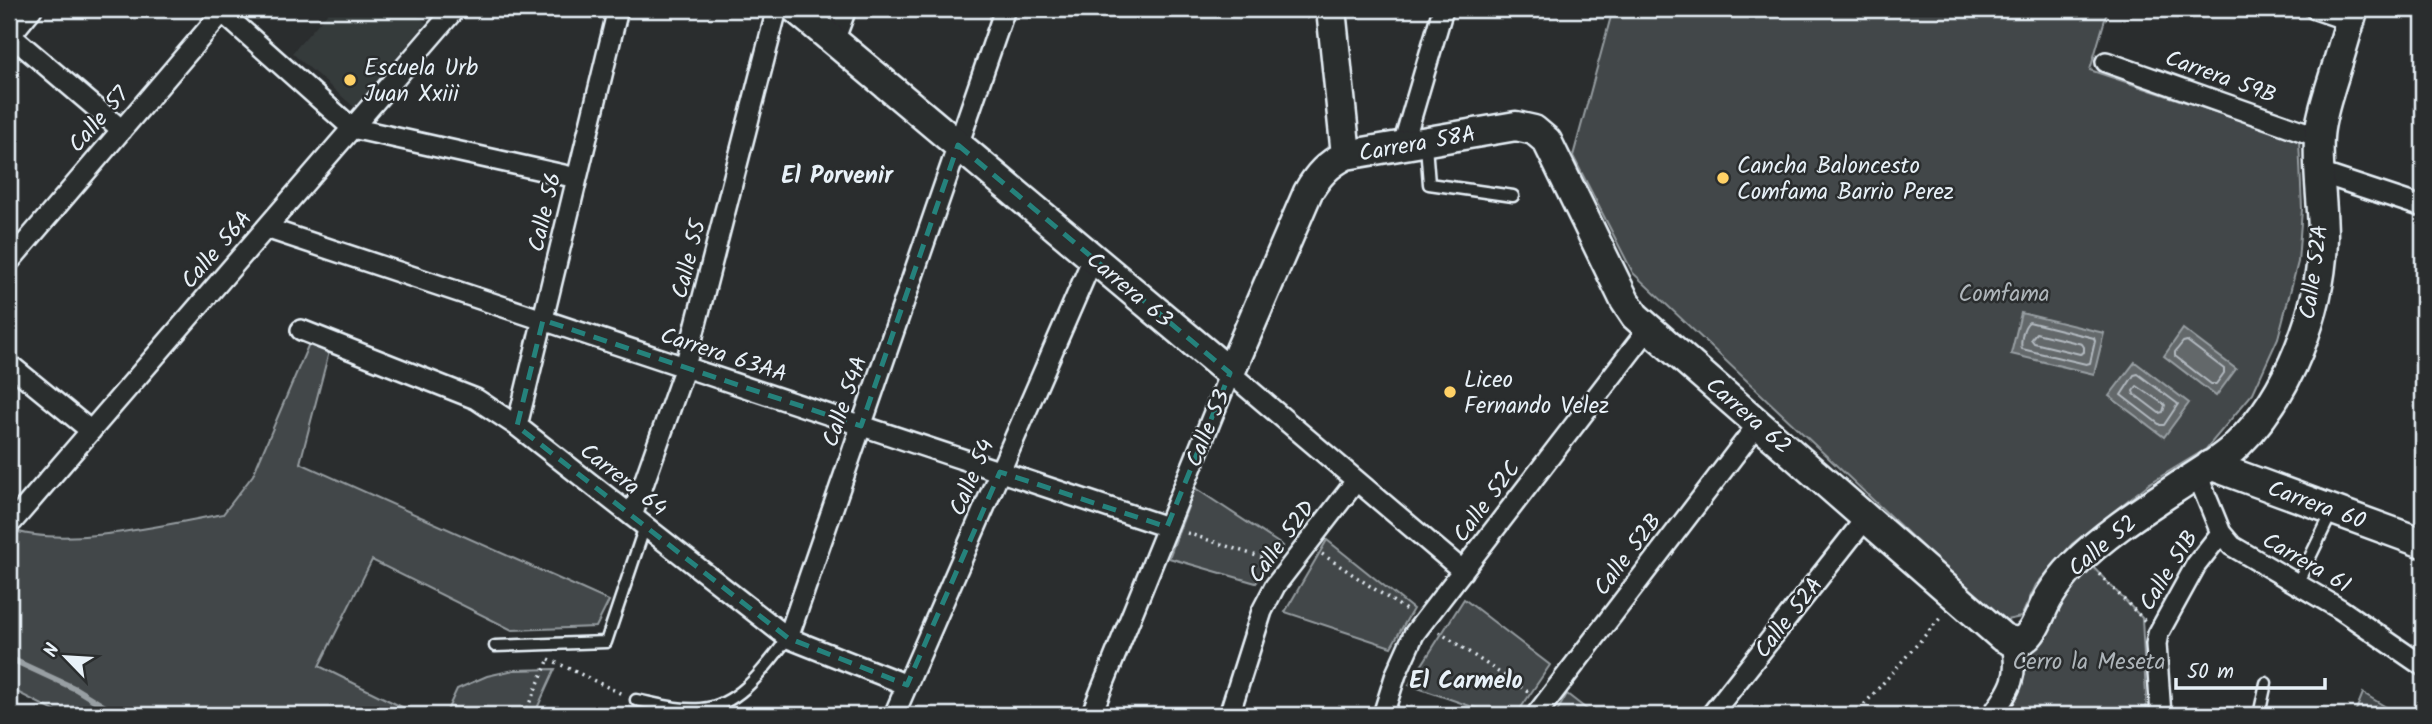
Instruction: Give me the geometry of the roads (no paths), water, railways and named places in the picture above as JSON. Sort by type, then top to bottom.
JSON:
[{"type":"street","points":[[33,9],[9,35],[122,130]]},
{"type":"street","name":"Calle 56A","points":[[11,519],[91,431],[455,9]]},
{"type":"street","name":"Calle 56","points":[[517,426],[618,9]]},
{"type":"street","name":"Calle 55","points":[[638,521],[685,367],[776,9]]},
{"type":"street","name":"Carrera 63","points":[[796,9],[1462,571]]},
{"type":"street","points":[[834,41],[846,9]]},
{"type":"street","name":"Calle 54A","points":[[788,638],[1005,9]]},
{"type":"street","points":[[1414,143],[1443,9]]},
{"type":"street","points":[[2315,9],[2352,15]]},
{"type":"street","points":[[224,11],[352,128],[577,178]]},
{"type":"street","name":"Calle 57","points":[[9,261],[224,11]]},
{"type":"street","name":"Calle 52A","points":[[2204,470],[2237,445],[2260,420],[2298,351],[2310,315],[2323,240],[2319,137],[2352,15]]},
{"type":"street","name":"Carrera 58A","points":[[1331,17],[1346,155],[1516,125],[1534,130],[1547,141]]},
{"type":"street","name":"Carrera 59B","points":[[2106,62],[2319,137]]},
{"type":"street","name":"Carrera 62","points":[[1547,141],[1625,301],[1635,316],[1957,598],[2011,642]]},
{"type":"street","name":"Calle 53","points":[[1091,715],[1230,373],[1308,192],[1317,177],[1346,155]]},
{"type":"street","points":[[2320,173],[2423,207]]},
{"type":"street","name":"Carrera 63AA","points":[[266,228],[1167,527]]},
{"type":"street","name":"Calle 54","points":[[894,715],[1093,258]]},
{"type":"street","name":"Calle 52C","points":[[1382,715],[1396,674],[1414,635],[1649,328]]},
{"type":"street","name":"Carrera 64","points":[[300,330],[476,399],[517,426],[788,638],[907,685]]},
{"type":"street","points":[[9,364],[91,431]]},
{"type":"street","name":"Calle 52B","points":[[1536,715],[1758,424]]},
{"type":"street","name":"Carrera 60","points":[[2204,470],[2333,510],[2423,543]]},
{"type":"street","name":"Carrera 61","points":[[2204,470],[2221,533],[2245,555],[2340,609],[2423,666]]},
{"type":"street","name":"Calle 52","points":[[2011,642],[2021,641],[2029,636],[2062,578],[2083,558],[2146,508],[2204,470]]},
{"type":"street","name":"Calle 52D","points":[[1229,715],[1262,611],[1275,586],[1356,481]]},
{"type":"street","name":"Calle 52A","points":[[1711,715],[1866,518]]},
{"type":"street","name":"Calle 51B","points":[[2161,715],[2156,644],[2158,634],[2196,565],[2221,533]]},
{"type":"street","points":[[1992,715],[2007,695],[2014,678],[2016,668],[2011,642]]},
{"type":"lane","points":[[1414,143],[1429,184],[1513,196]]},
{"type":"lane","points":[[2297,584],[2333,510]]},
{"type":"lane","name":"Calle 55","points":[[495,646],[606,642],[638,521]]},
{"type":"lane","name":"Calle 54A","points":[[636,700],[700,710],[723,704],[759,675],[788,638]]},
{"type":"lane","points":[[2259,715],[2266,683]]},
{"type":"water","points":[[2021,313],[2104,333],[2094,374],[2011,354]]},
{"type":"water","points":[[2183,329],[2236,369],[2216,396],[2164,356]]},
{"type":"water","points":[[2135,362],[2189,403],[2164,437],[2109,396]]},
{"type":"waterway","points":[[9,658],[76,689],[118,715]]},
{"type":"place","name":"Escuela Urb Juan Xxiii","points":[[350,80]]},
{"type":"place","name":"Cancha Baloncesto Comfama Barrio Perez","points":[[1723,178]]},
{"type":"place","name":"Liceo Fernando Velez","points":[[1450,392]]},
{"type":"district","name":"El Porvenir","points":[[837,175]]},
{"type":"district","name":"El Carmelo","points":[[1466,680]]},
{"type":"park label","name":"Comfama","points":[[2004,293]]},
{"type":"park label","name":"Cerro la Meseta","points":[[2089,661]]}]
